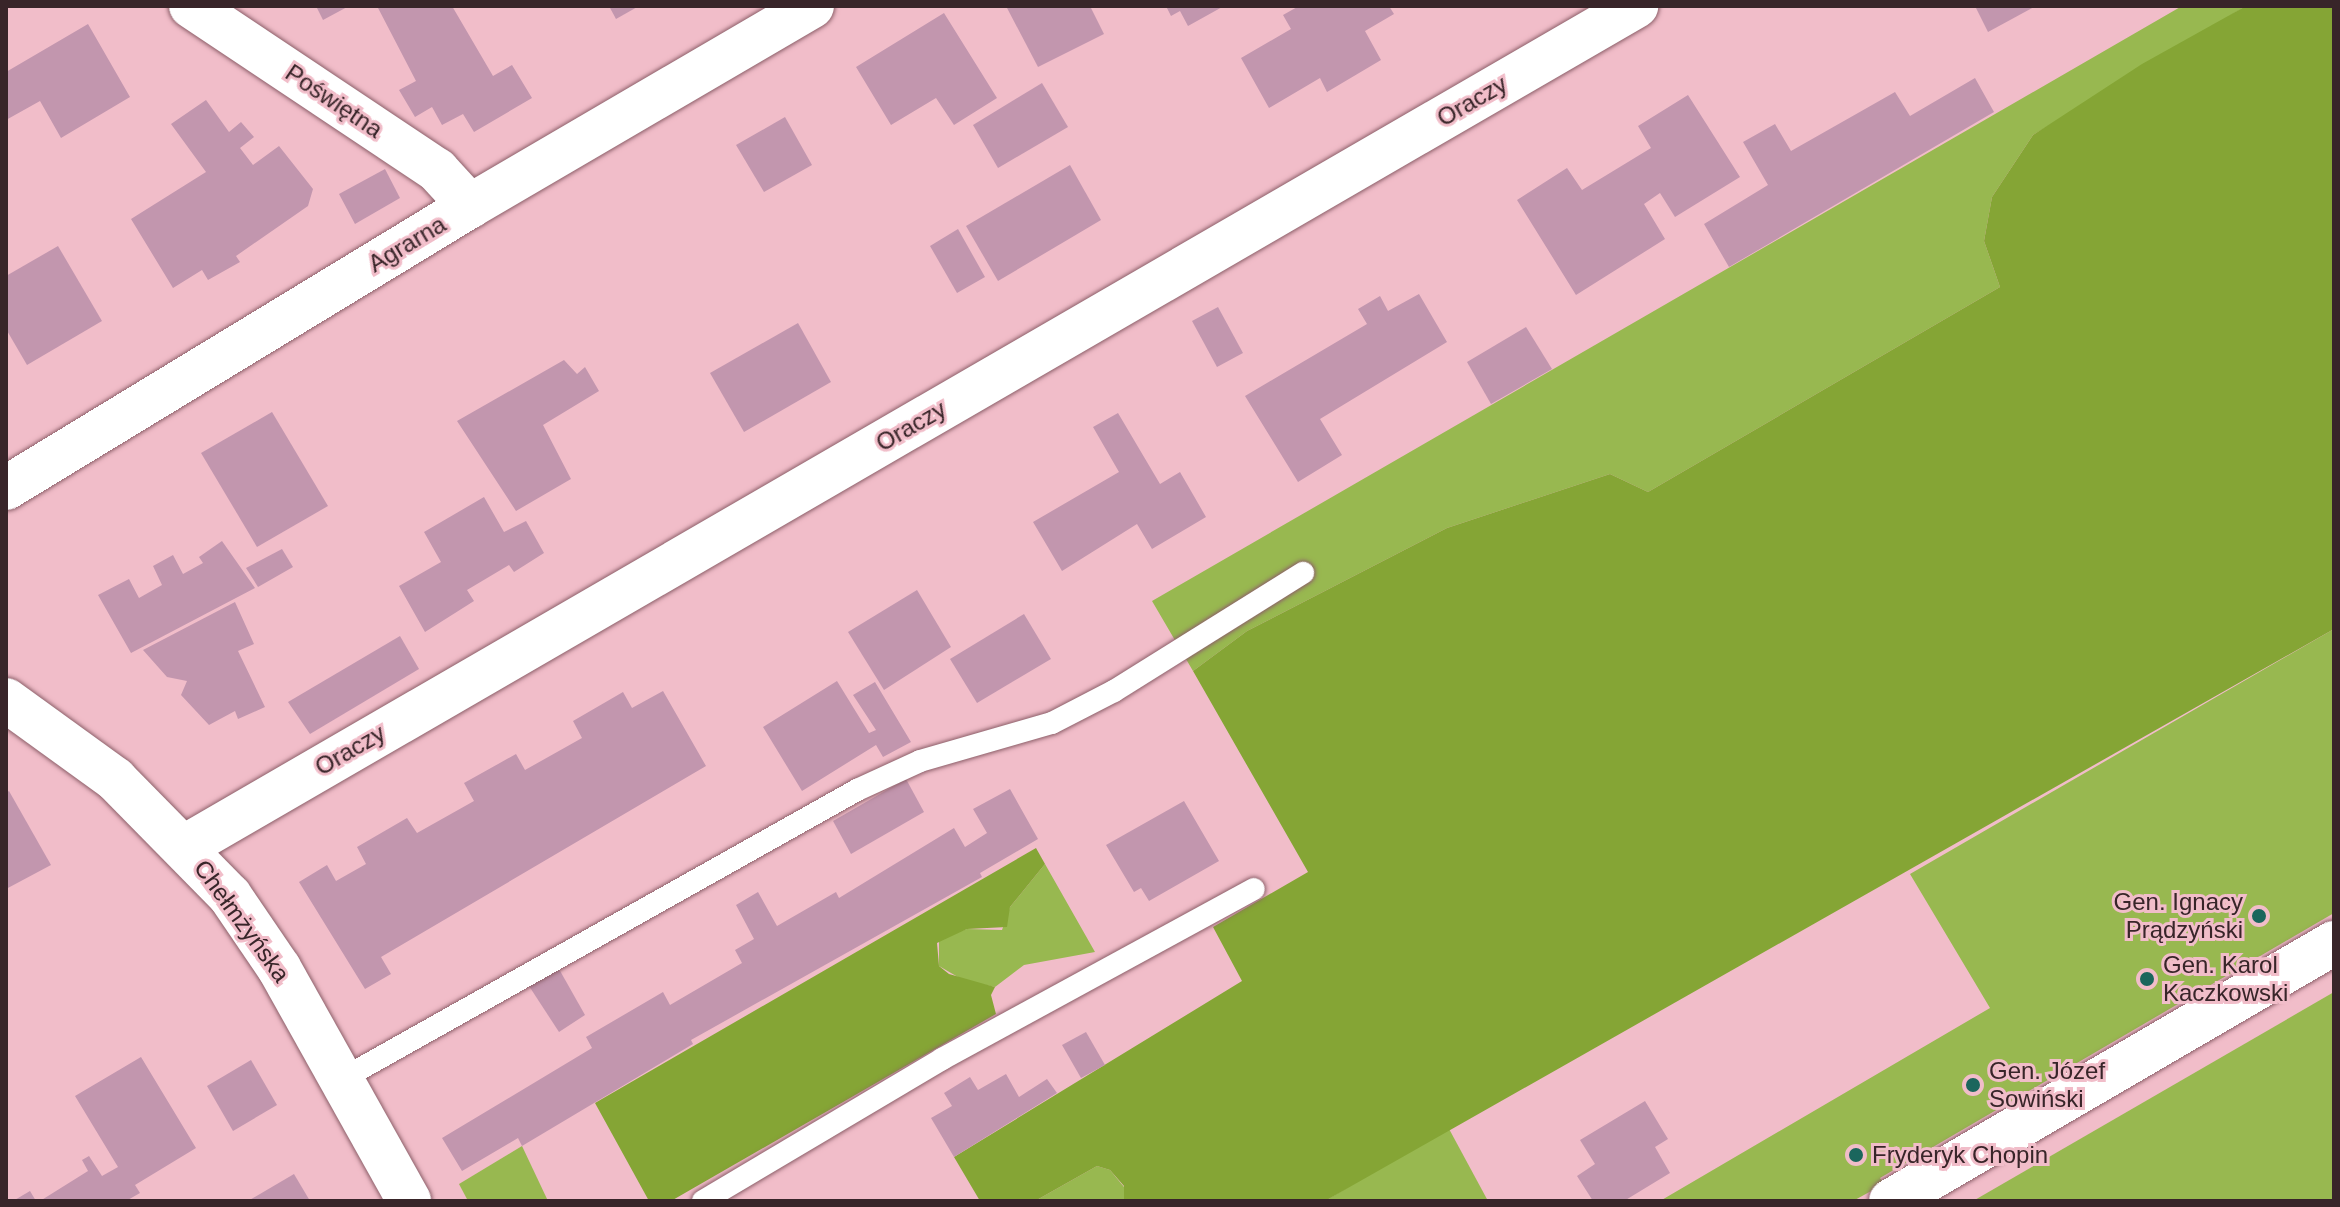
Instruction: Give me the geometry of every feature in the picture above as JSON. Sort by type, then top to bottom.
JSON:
[{"type":"street","name":"Poświętna","points":[[191,6],[437,170],[470,206]]},
{"type":"street","name":"Agrarna","points":[[6,488],[470,206],[812,6]]},
{"type":"street","name":"Oraczy","points":[[186,846],[1636,6]]},
{"type":"street","name":"Chełmżyńska","points":[[6,700],[115,779],[186,846],[270,953],[409,1201]]},
{"type":"street","points":[[1891,1201],[2334,943]]},
{"type":"lane","points":[[342,1079],[857,790],[920,761],[1052,723],[1114,691],[1303,573]]},
{"type":"lane","points":[[703,1201],[942,1059],[1254,889]]},
{"type":"green space","points":[[2182,6],[2246,6],[2033,135],[1992,197],[1984,241],[2000,287],[1648,492],[1610,474],[1447,528],[1247,631],[1193,671],[1152,601]]},
{"type":"green space","points":[[2246,6],[2334,6],[2334,629],[1325,1201],[1124,1201],[1124,1186],[1110,1170],[1097,1166],[1035,1201],[980,1201],[954,1157],[1242,981],[1213,927],[1308,872],[1193,671],[1247,631],[1447,528],[1610,474],[1648,492],[2000,287],[1984,241],[1992,197],[2033,135],[2142,64]]},
{"type":"green space","points":[[2334,629],[2334,913],[1880,1178],[1884,1184],[1853,1201],[1660,1201],[1990,1008],[1910,874]]},
{"type":"green space","points":[[1036,848],[1045,864],[1010,907],[1007,927],[967,929],[937,943],[939,966],[949,974],[995,987],[991,995],[996,1014],[671,1201],[649,1201],[595,1103]]},
{"type":"green space","points":[[1045,864],[1095,952],[1024,965],[995,987],[963,980],[939,966],[939,938],[967,929],[1002,930],[1010,907]]},
{"type":"green space","points":[[2334,992],[2334,1201],[1973,1201]]},
{"type":"green space","points":[[1448,1127],[1488,1201],[1325,1201]]},
{"type":"green space","points":[[522,1146],[548,1201],[468,1201],[459,1184]]},
{"type":"green space","points":[[1097,1166],[1110,1170],[1124,1187],[1124,1201],[1035,1201]]},
{"type":"building","points":[[316,6],[349,6],[323,20]]},
{"type":"building","points":[[377,6],[452,6],[493,76],[512,65],[532,98],[474,132],[463,114],[442,125],[432,107],[415,117],[399,90],[416,81]]},
{"type":"building","points":[[609,6],[639,6],[616,19]]},
{"type":"building","points":[[1006,6],[1090,6],[1104,34],[1038,67]]},
{"type":"building","points":[[1166,6],[1224,6],[1188,26],[1180,11],[1171,16]]},
{"type":"building","points":[[1299,6],[1389,6],[1394,14],[1365,31],[1381,60],[1327,92],[1320,78],[1269,108],[1241,58],[1291,29],[1283,15]]},
{"type":"building","points":[[1975,6],[2036,6],[1988,32]]},
{"type":"building","points":[[944,13],[997,98],[954,125],[936,98],[891,125],[856,67]]},
{"type":"building","points":[[88,24],[130,97],[61,138],[40,101],[6,120],[6,72]]},
{"type":"building","points":[[1975,78],[1994,112],[1729,267],[1704,224],[1768,185],[1743,142],[1775,124],[1791,151],[1895,92],[1910,116]]},
{"type":"building","points":[[1042,83],[1068,127],[998,168],[973,125]]},
{"type":"building","points":[[1688,95],[1740,177],[1675,217],[1660,193],[1644,204],[1665,239],[1576,295],[1517,200],[1567,168],[1582,190],[1651,148],[1638,126]]},
{"type":"building","points":[[206,100],[229,132],[241,122],[254,137],[240,148],[253,165],[279,146],[313,189],[308,206],[236,256],[240,262],[208,280],[202,270],[173,288],[131,219],[206,172],[171,124]]},
{"type":"building","points":[[785,117],[812,165],[764,192],[736,145]]},
{"type":"building","points":[[1070,165],[1101,220],[998,281],[966,226]]},
{"type":"building","points":[[385,169],[400,198],[355,224],[339,194]]},
{"type":"building","points":[[958,229],[985,277],[957,293],[930,246]]},
{"type":"building","points":[[58,246],[102,321],[27,365],[6,329],[6,276]]},
{"type":"building","points":[[1419,294],[1447,342],[1320,419],[1342,455],[1298,482],[1245,396],[1367,324],[1358,309],[1380,296],[1388,311]]},
{"type":"building","points":[[1218,307],[1243,353],[1217,367],[1192,321]]},
{"type":"building","points":[[798,323],[831,382],[744,432],[710,373]]},
{"type":"building","points":[[1526,327],[1552,369],[1491,404],[1467,362]]},
{"type":"building","points":[[564,360],[577,374],[585,367],[599,391],[543,425],[571,479],[516,511],[457,421]]},
{"type":"building","points":[[272,412],[328,506],[257,547],[201,453]]},
{"type":"building","points":[[1118,413],[1160,484],[1180,472],[1206,517],[1152,549],[1137,524],[1062,571],[1033,522],[1119,472],[1093,427]]},
{"type":"building","points":[[484,497],[504,532],[526,521],[544,553],[514,572],[509,565],[467,590],[474,601],[425,632],[399,586],[441,562],[424,532]]},
{"type":"building","points":[[222,541],[255,588],[131,653],[98,595],[129,579],[139,598],[162,585],[153,566],[173,555],[183,574],[203,563],[199,557]]},
{"type":"building","points":[[282,549],[293,567],[258,587],[246,568]]},
{"type":"building","points":[[917,590],[951,647],[884,690],[848,632]]},
{"type":"building","points":[[235,602],[254,644],[238,651],[265,707],[238,719],[235,711],[209,725],[181,695],[187,681],[167,677],[143,650]]},
{"type":"building","points":[[1024,614],[1051,659],[977,703],[950,659]]},
{"type":"building","points":[[400,636],[419,669],[310,734],[288,702]]},
{"type":"building","points":[[837,681],[869,733],[876,730],[853,695],[875,682],[911,742],[883,757],[876,745],[802,791],[763,727]]},
{"type":"building","points":[[663,691],[706,766],[381,957],[391,974],[365,989],[299,882],[327,865],[336,881],[366,864],[357,847],[407,818],[417,833],[474,801],[464,783],[516,754],[525,770],[582,738],[573,721],[623,692],[632,708]]},
{"type":"building","points":[[906,779],[924,812],[851,854],[833,821]]},
{"type":"building","points":[[1010,789],[1038,839],[980,873],[982,877],[691,1040],[693,1044],[522,1146],[518,1138],[462,1171],[442,1138],[592,1048],[586,1037],[663,992],[670,1005],[742,963],[735,950],[754,939],[736,905],[758,892],[777,926],[836,892],[839,898],[954,828],[965,847],[987,833],[973,809]]},
{"type":"building","points":[[9,791],[51,865],[6,889],[6,793]]},
{"type":"building","points":[[1184,801],[1219,861],[1149,901],[1141,888],[1134,892],[1106,845]]},
{"type":"building","points":[[559,969],[585,1015],[559,1032],[529,986]]},
{"type":"building","points":[[1086,1032],[1105,1065],[1081,1078],[1062,1045]]},
{"type":"building","points":[[141,1057],[196,1148],[135,1185],[140,1193],[126,1201],[40,1201],[88,1171],[82,1160],[89,1156],[102,1176],[118,1167],[75,1096]]},
{"type":"building","points":[[251,1060],[277,1105],[233,1131],[207,1086]]},
{"type":"building","points":[[1006,1074],[1019,1097],[1047,1079],[1057,1093],[954,1157],[931,1118],[952,1106],[944,1093],[970,1077],[978,1090]]},
{"type":"building","points":[[1645,1101],[1668,1139],[1655,1147],[1670,1173],[1624,1201],[1593,1201],[1577,1176],[1595,1164],[1580,1140]]},
{"type":"building","points":[[294,1174],[310,1201],[248,1201]]},
{"type":"building","points":[[30,1191],[36,1201],[13,1201]]},
{"type":"place","name":"Gen. Ignacy Prądzyński","points":[[2259,916]]},
{"type":"place","name":"Gen. Karol Kaczkowski","points":[[2147,979]]},
{"type":"place","name":"Gen. Józef Sowiński","points":[[1973,1085]]},
{"type":"place","name":"Fryderyk Chopin","points":[[1856,1155]]}]
